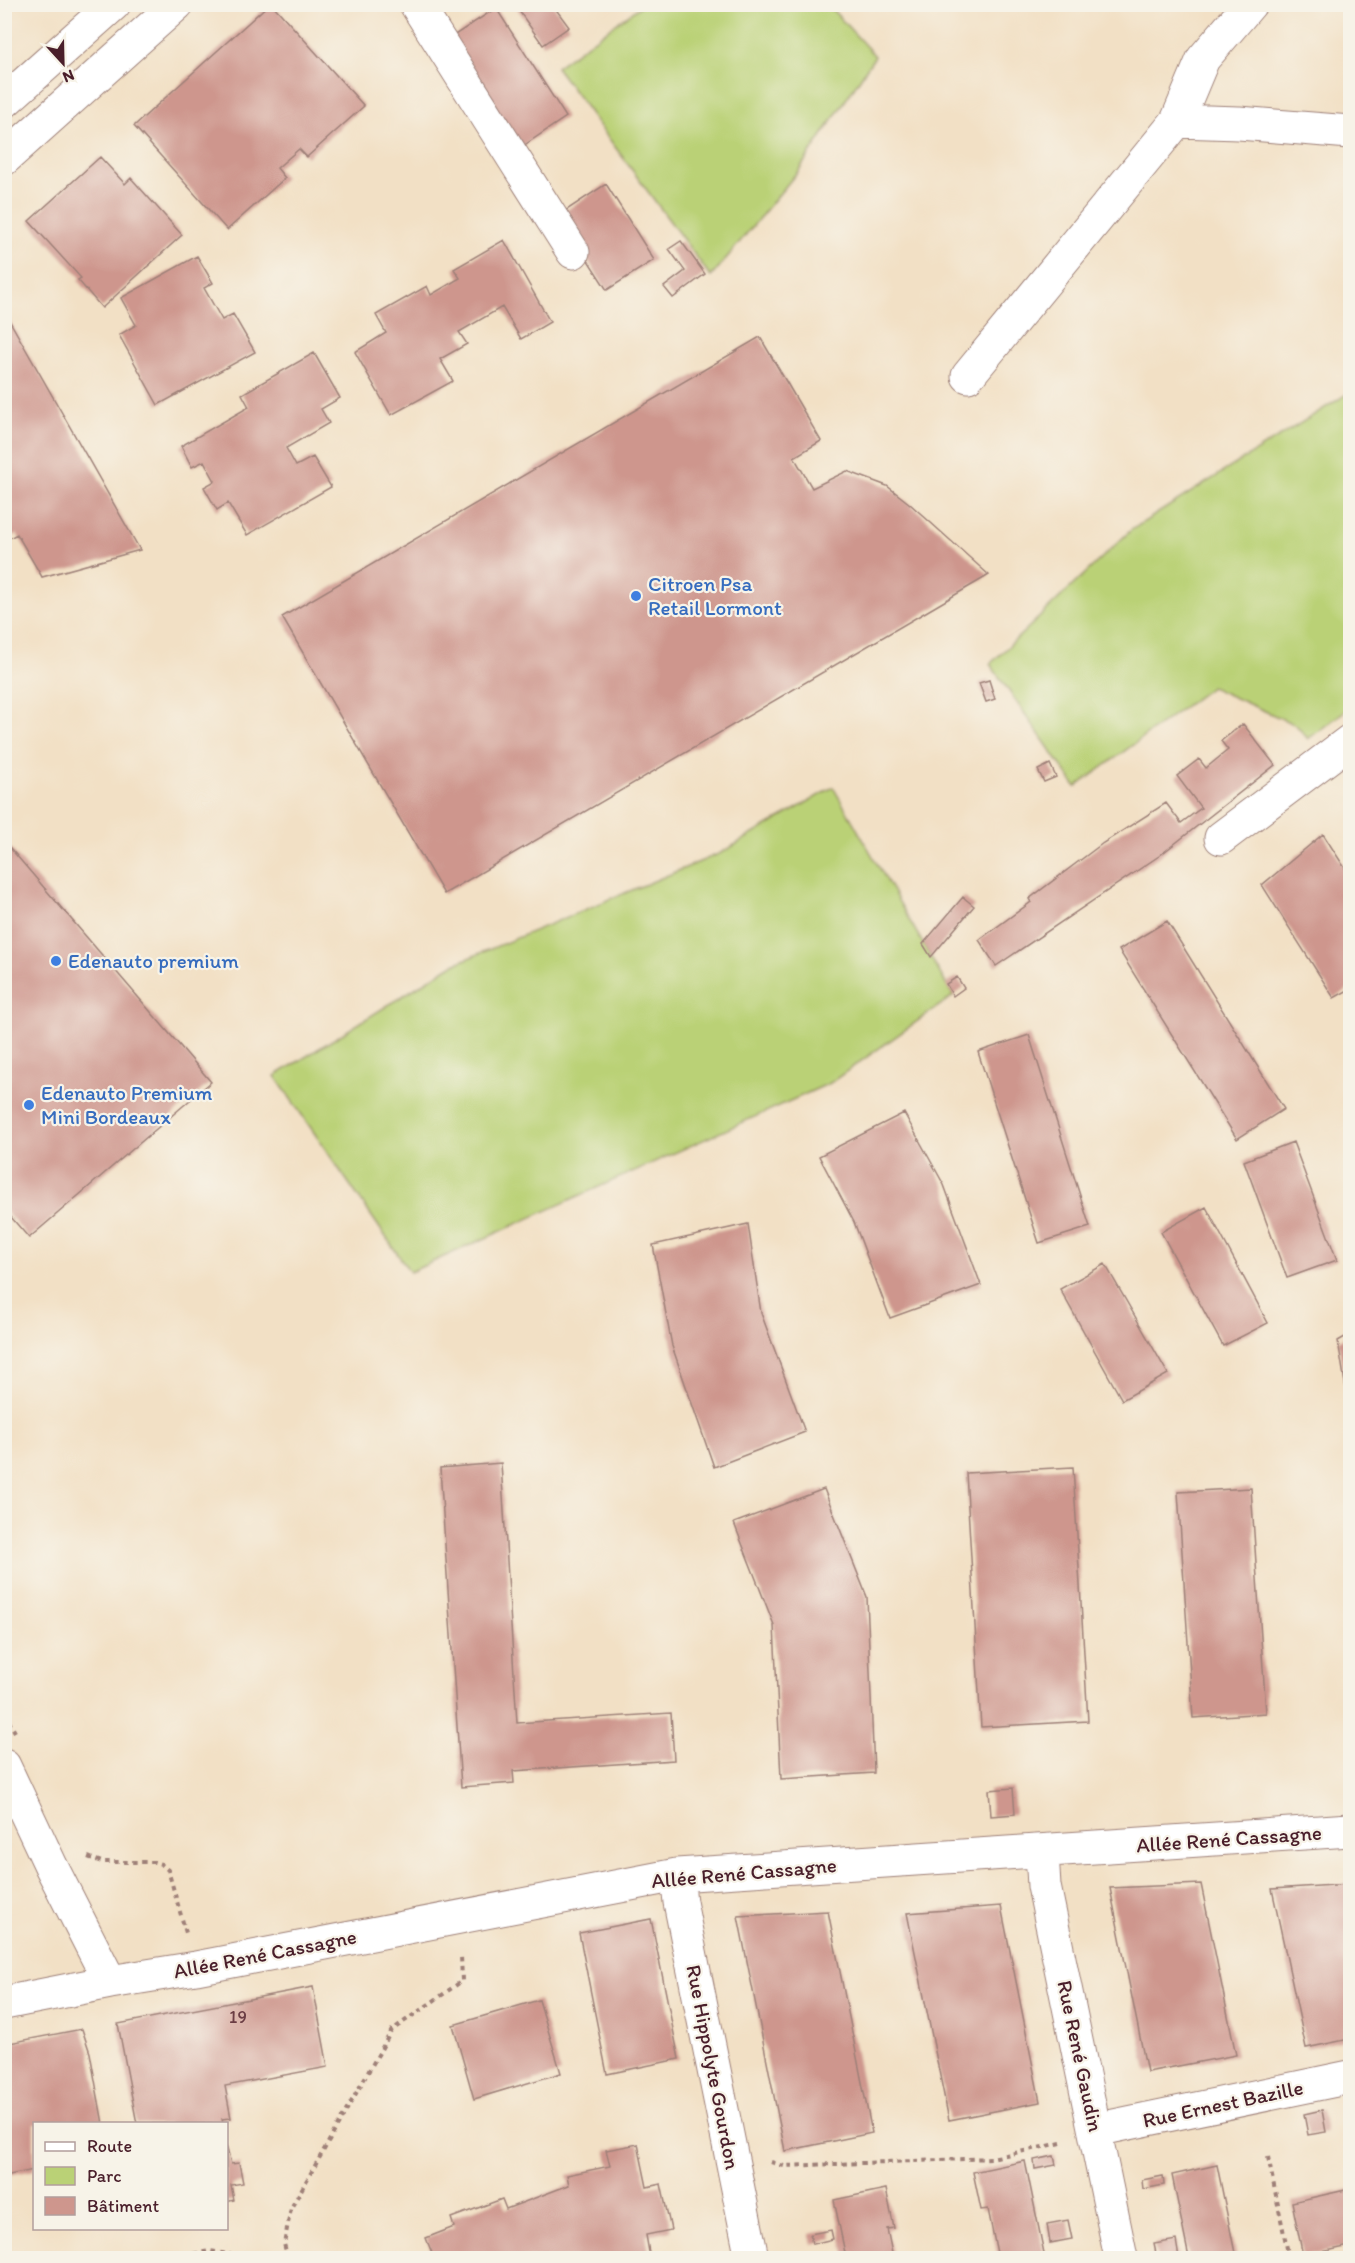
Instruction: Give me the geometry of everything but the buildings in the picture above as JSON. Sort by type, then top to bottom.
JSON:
[{"type":"street","points":[[4,102],[114,4]]},
{"type":"street","points":[[4,159],[177,4]]},
{"type":"street","points":[[416,4],[573,252]]},
{"type":"street","points":[[968,376],[1177,121],[1203,59],[1250,4]]},
{"type":"street","points":[[1177,121],[1239,123],[1350,132]]},
{"type":"street","points":[[1221,838],[1350,741]]},
{"type":"street","points":[[4,1766],[51,1866],[110,1982]]},
{"type":"street","name":"Allée René Cassagne","points":[[4,2003],[677,1875],[1350,1830]]},
{"type":"street","name":"Rue René Gaudin","points":[[1042,1852],[1044,1886],[1121,2259]]},
{"type":"street","name":"Rue Hippolyte Gourdon","points":[[677,1875],[680,1902],[752,2259]]},
{"type":"street","name":"Rue Ernest Bazille","points":[[1095,2130],[1350,2077]]},
{"type":"path","points":[[288,2259],[284,2244],[291,2208],[392,2030],[462,1981],[461,1954],[472,1952]]},
{"type":"path","points":[[731,2153],[784,2166],[992,2158],[1065,2142],[1095,2130]]},
{"type":"path","points":[[1268,2157],[1289,2259]]},
{"type":"path","points":[[167,2259],[210,2251],[253,2259]]},
{"type":"green space","points":[[642,5],[828,5],[875,56],[799,170],[711,277],[556,67]]},
{"type":"green space","points":[[1350,392],[1350,707],[1308,739],[1296,725],[1211,687],[1076,787],[990,664],[1131,530]]},
{"type":"green space","points":[[833,787],[953,996],[830,1083],[410,1272],[275,1076],[452,965],[721,853]]},
{"type":"place","name":"Citroen Psa Retail Lormont","points":[[636,596]]},
{"type":"place","name":"Edenauto premium","points":[[56,961]]},
{"type":"place","name":"Edenauto Premium Mini Bordeaux","points":[[29,1105]]}]
